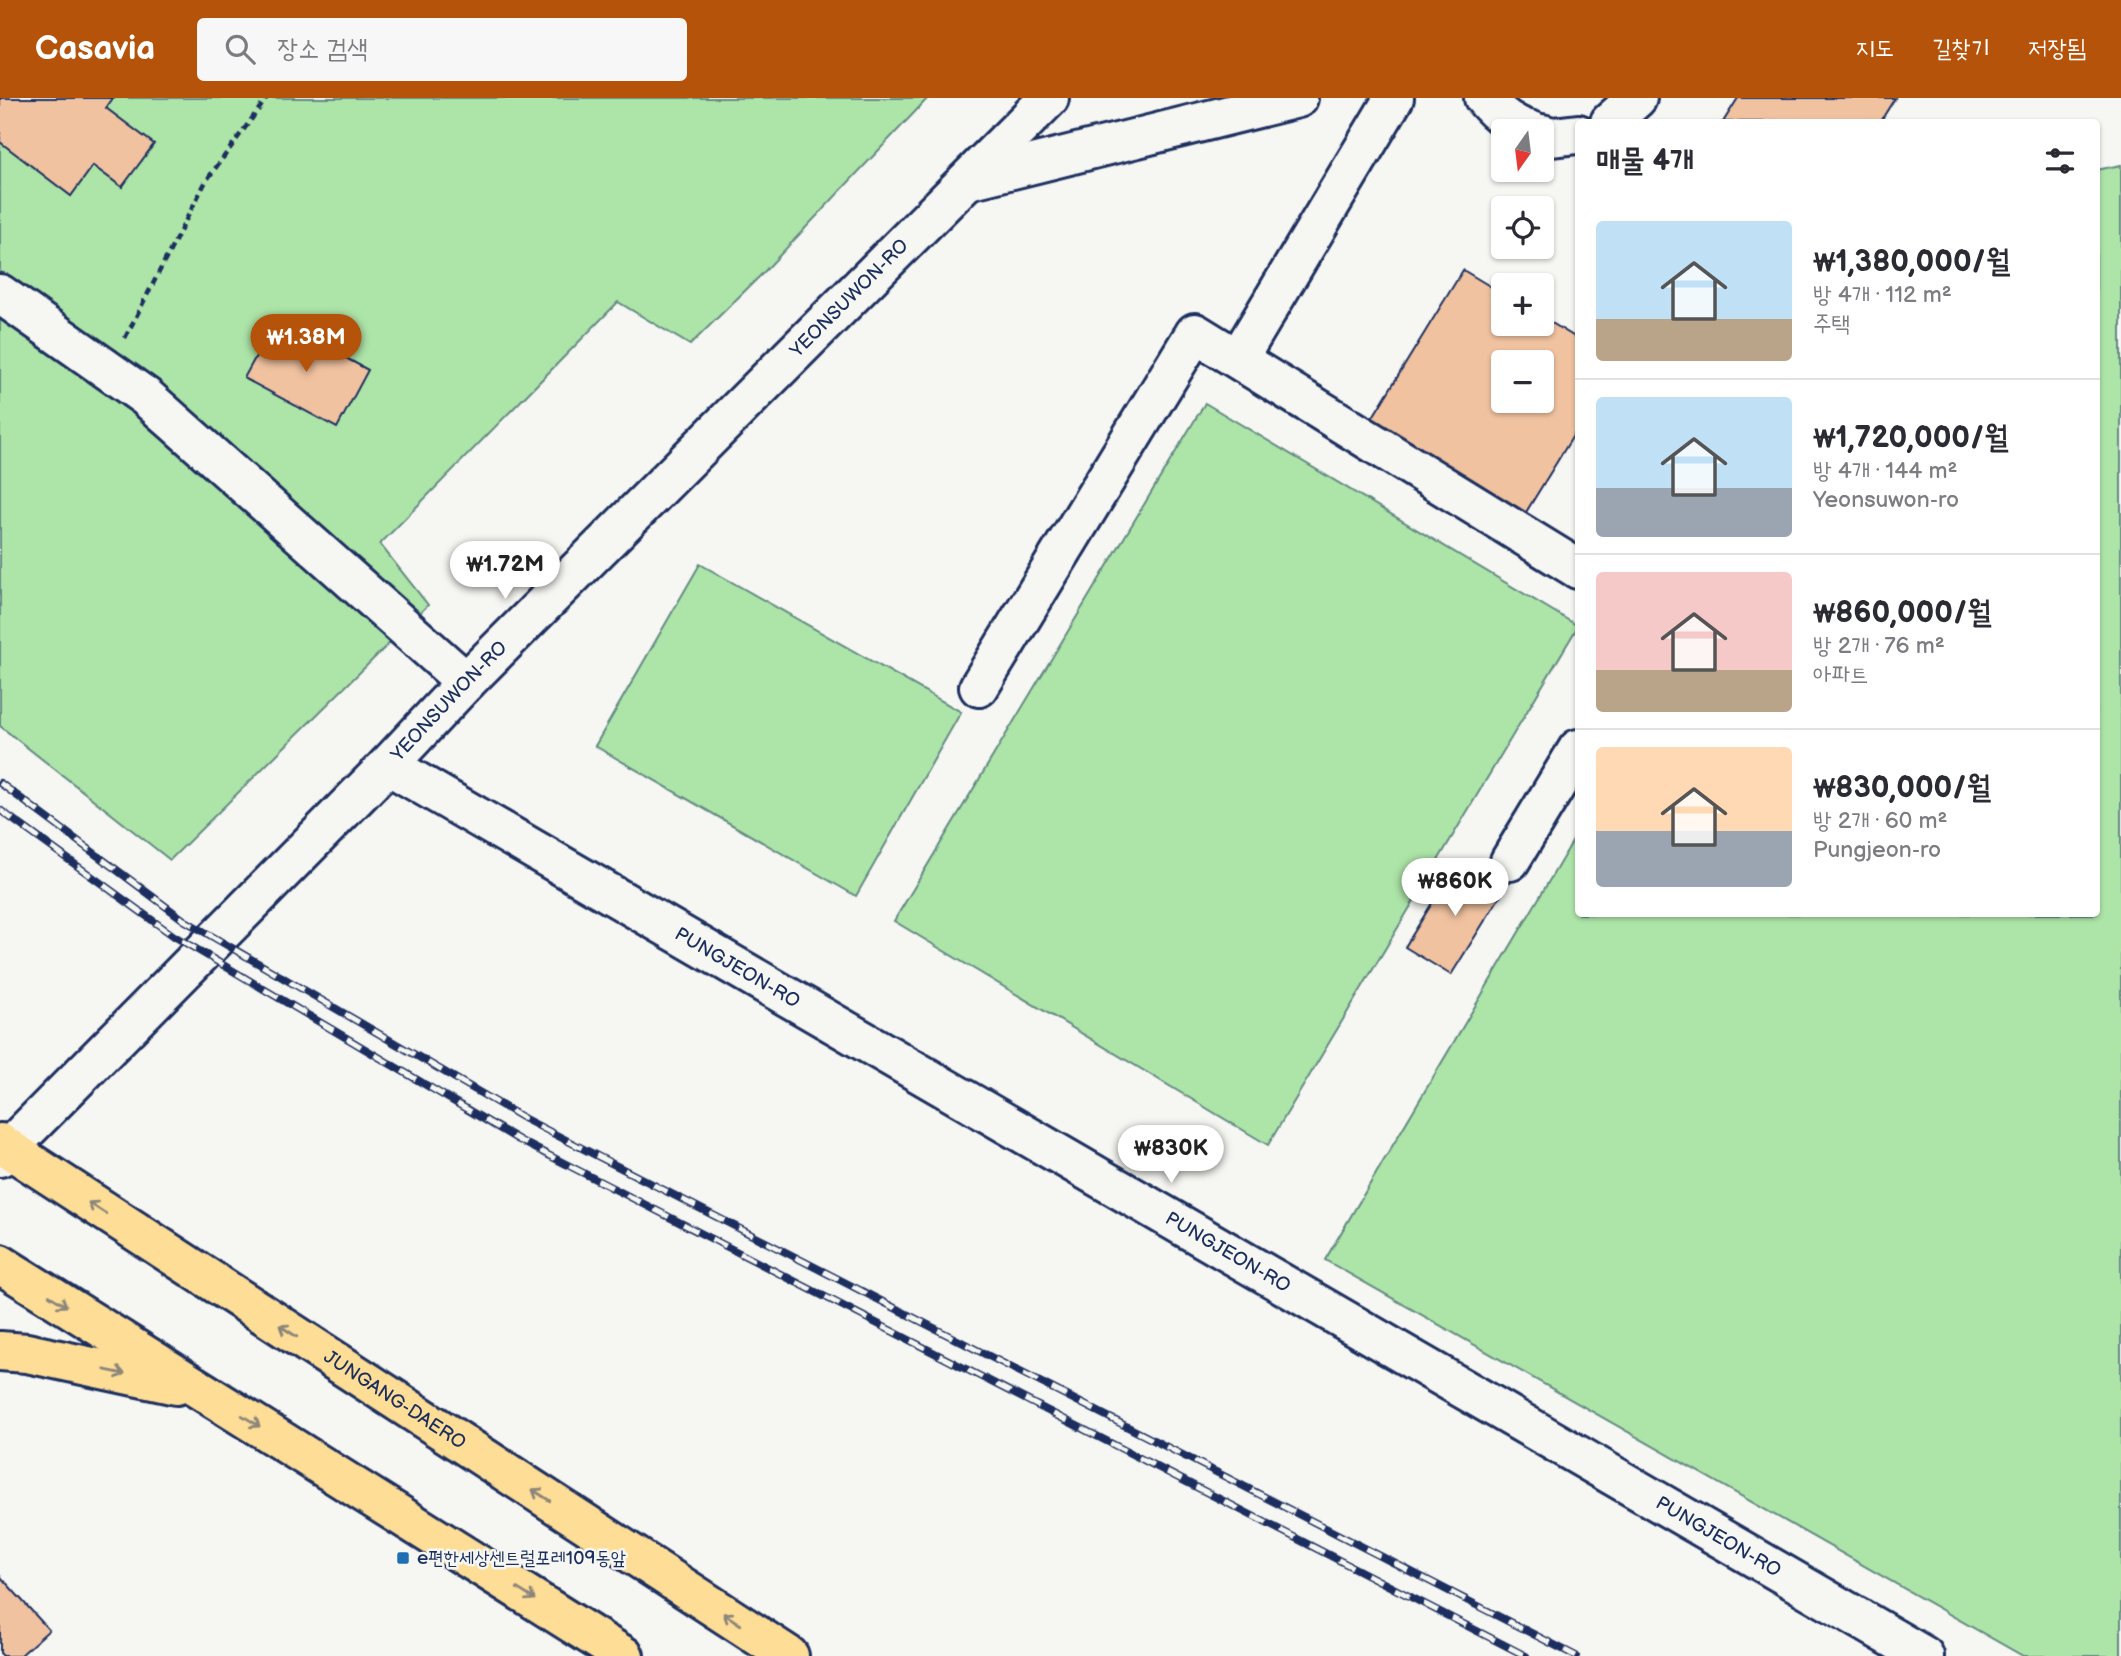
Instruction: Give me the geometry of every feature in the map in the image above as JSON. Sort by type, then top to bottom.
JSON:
[{"type":"main road","name":"JUNGANG-DAERO","points":[[3,1150],[789,1656]]},
{"type":"main road","points":[[0,1264],[624,1656]]},
{"type":"main road","points":[[0,1351],[27,1353],[201,1390]]},
{"type":"street","name":"YEONSUWON-RO","points":[[3,1150],[1049,98]]},
{"type":"street","points":[[968,180],[1298,98]]},
{"type":"street","points":[[1238,359],[1394,98]]},
{"type":"street","points":[[1484,98],[1495,111],[1507,119]]},
{"type":"street","points":[[1613,119],[1637,98]]},
{"type":"street","points":[[1554,137],[1575,134]]},
{"type":"street","points":[[0,293],[146,397],[466,682]]},
{"type":"street","points":[[979,687],[1195,333],[1575,567]]},
{"type":"street","points":[[1510,861],[1575,754]]},
{"type":"street","name":"PUNGJEON-RO","points":[[388,765],[1924,1656]]},
{"type":"path","points":[[108,370],[206,181],[267,98]]},
{"type":"green space","points":[[0,98],[928,98],[763,273],[690,345],[618,302],[380,544],[428,605],[170,860],[0,726]]},
{"type":"green space","points":[[2121,165],[2121,1656],[2023,1656],[1325,1260],[1575,837],[1575,917],[2100,917],[2100,169]]},
{"type":"green space","points":[[1205,403],[1575,624],[1575,631],[1268,1145],[894,921]]},
{"type":"green space","points":[[700,564],[961,712],[856,896],[595,746]]},
{"type":"building","points":[[0,98],[113,98],[106,108],[154,144],[122,187],[93,166],[71,196],[0,142]]},
{"type":"building","points":[[1738,98],[1895,98],[1882,119],[1725,119]]},
{"type":"building","points":[[1463,270],[1491,287],[1491,336],[1554,336],[1554,324],[1575,337],[1575,433],[1523,517],[1371,420]]},
{"type":"building","points":[[276,320],[368,370],[337,428],[244,378]]},
{"type":"building","points":[[1458,861],[1504,890],[1451,975],[1405,947]]},
{"type":"building","points":[[0,1576],[49,1630],[20,1656],[3,1656],[0,1653]]},
{"type":"railway","points":[[0,783],[184,920],[525,1119],[1576,1656]]},
{"type":"railway","points":[[0,810],[174,936],[519,1140],[1526,1656]]},
{"type":"place","name":"e편한세상센트럴포레109동앞","points":[[403,1558]]}]
